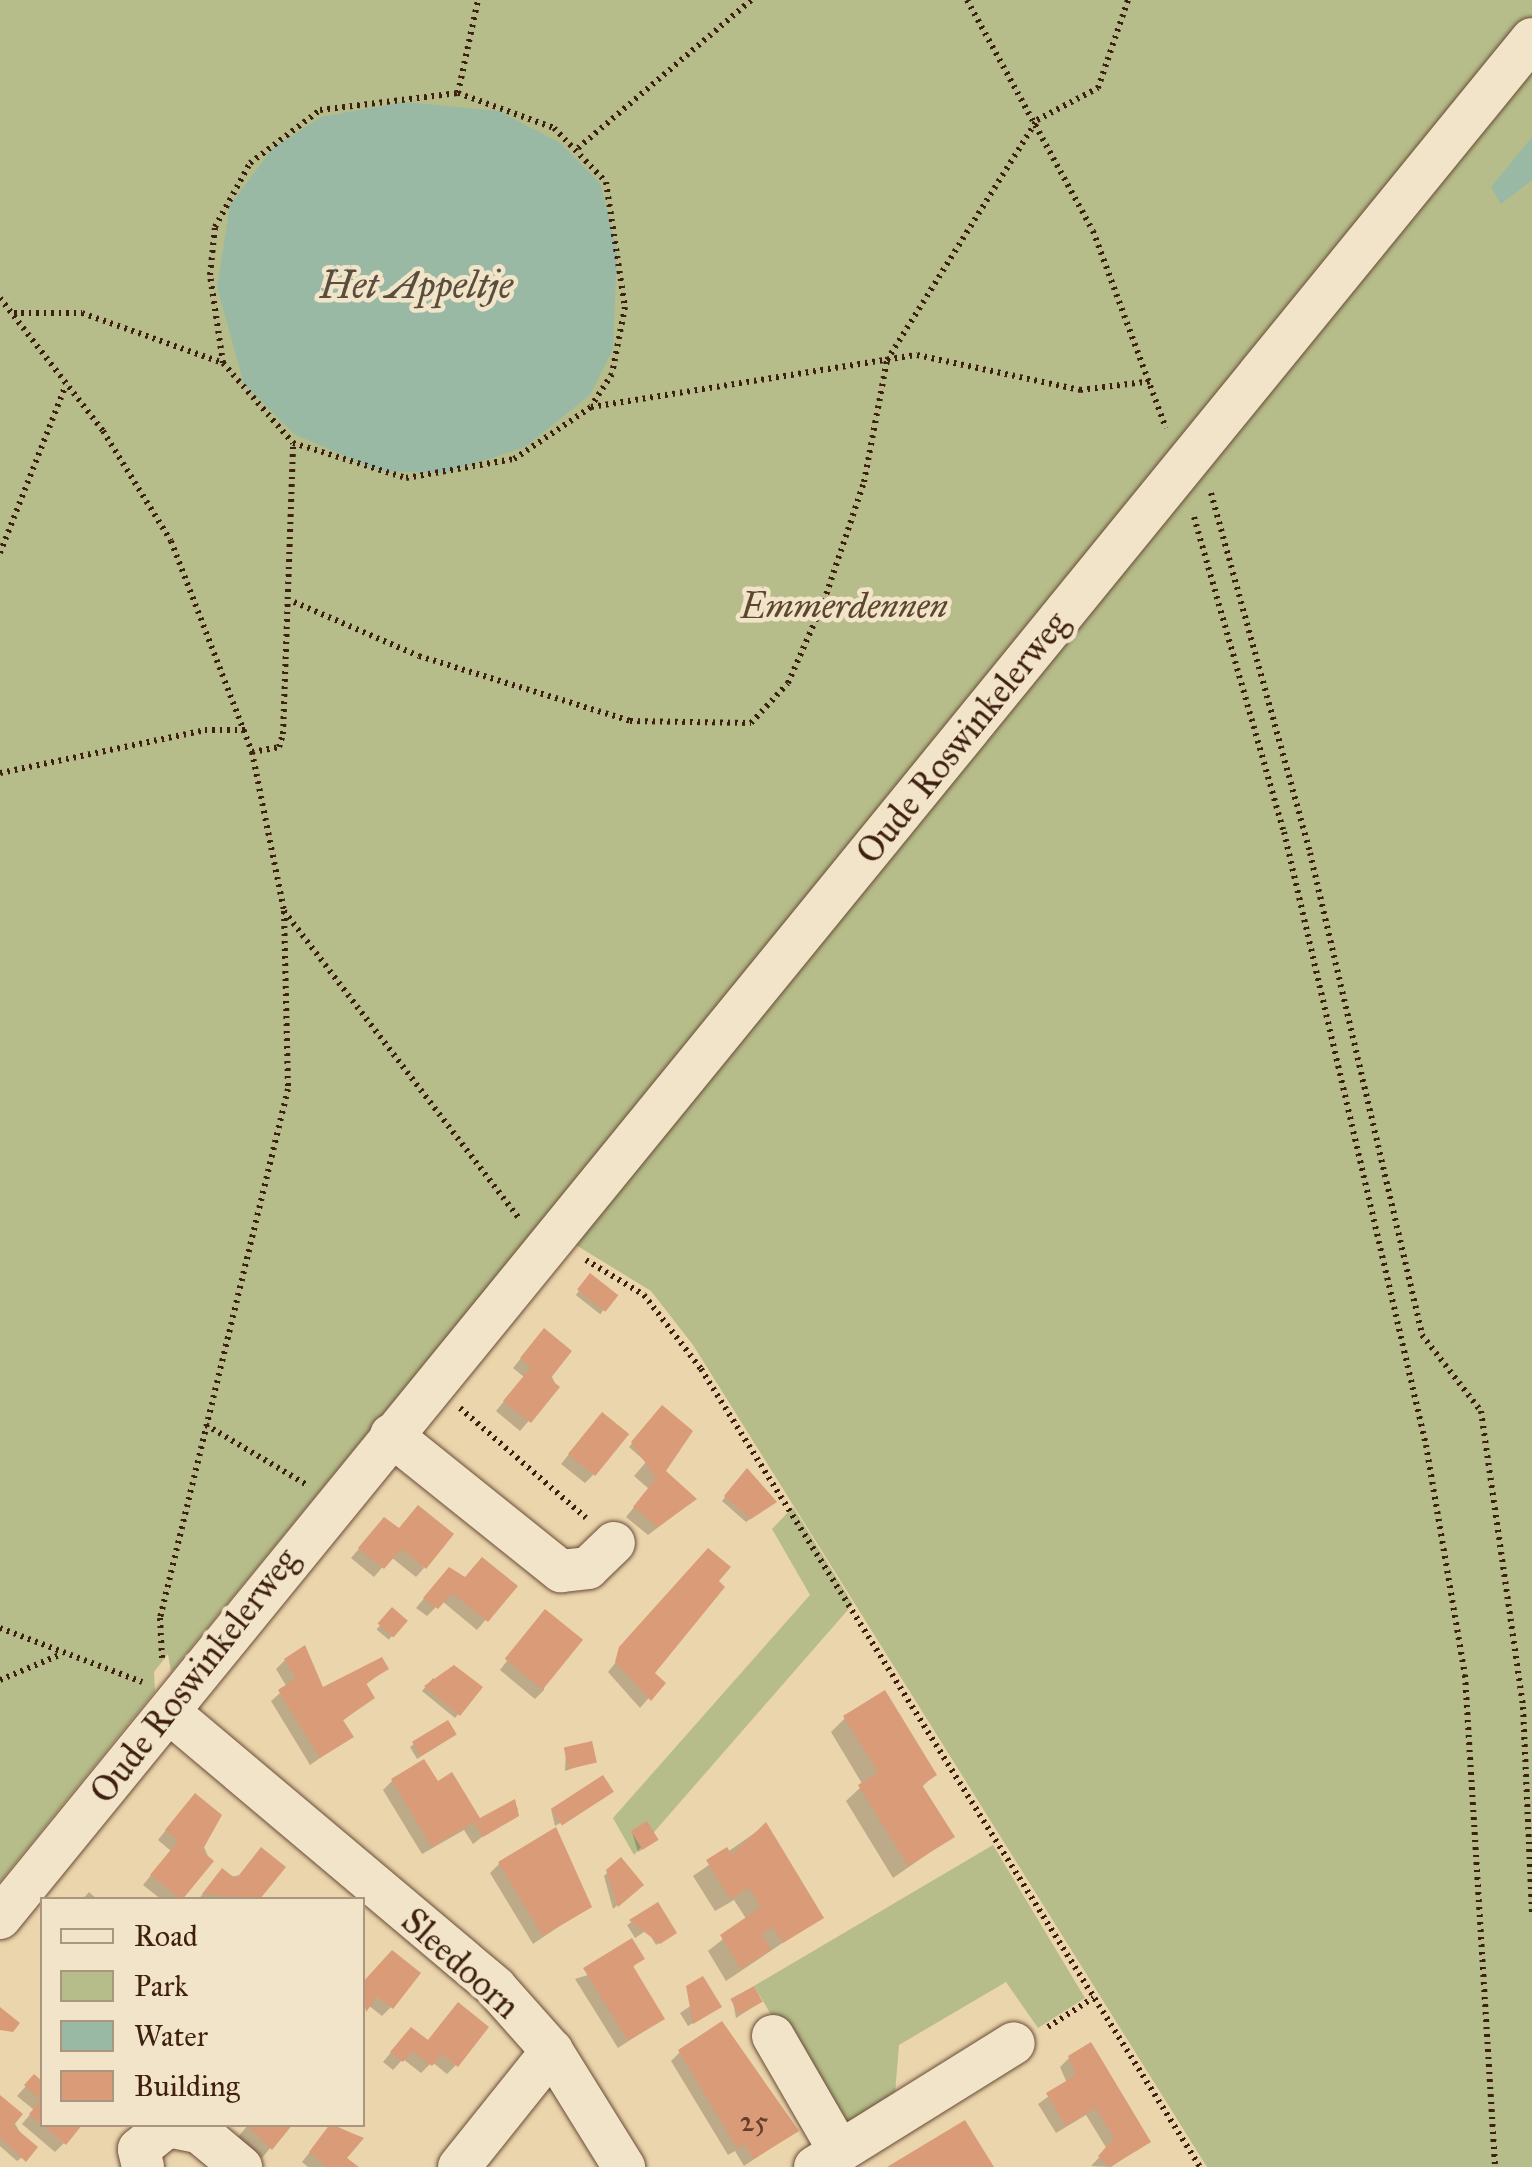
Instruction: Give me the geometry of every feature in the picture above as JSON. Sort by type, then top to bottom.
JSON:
[{"type":"street","name":"Oude Roswinkelerweg","points":[[0,1918],[170,1701],[1186,468],[1532,40]]},
{"type":"street","points":[[391,1435],[562,1570],[588,1568],[614,1543]]},
{"type":"street","name":"Sleedoorn","points":[[170,1701],[496,1988],[552,2051],[624,2167]]},
{"type":"street","points":[[773,2036],[828,2159],[1014,2043]]},
{"type":"street","points":[[458,2167],[552,2051]]},
{"type":"street","points":[[143,2167],[140,2148],[165,2127]]},
{"type":"street","points":[[172,2127],[200,2132],[241,2167]]},
{"type":"path","points":[[458,93],[478,0]]},
{"type":"path","points":[[578,148],[751,0]]},
{"type":"path","points":[[13,313],[82,313],[223,363],[293,443],[378,474],[436,480],[514,458],[591,407],[887,360],[932,357],[1080,390],[1152,382],[1038,120],[967,0]]},
{"type":"path","points":[[294,602],[419,656],[630,721],[750,722],[788,683],[824,602],[864,482],[887,360],[1038,120],[1098,88],[1128,0]]},
{"type":"path","points":[[223,363],[210,275],[215,226],[250,162],[320,110],[458,93],[527,114],[578,148],[606,182],[623,248],[620,346],[591,407]]},
{"type":"path","points":[[0,298],[66,385],[171,541],[252,752],[284,911],[288,1089],[160,1618],[170,1701]]},
{"type":"path","points":[[0,554],[66,385]]},
{"type":"path","points":[[252,752],[279,747],[284,734],[294,602],[293,443]]},
{"type":"path","points":[[1494,2167],[1465,1675],[1426,1444],[1284,832],[1186,468],[1205,470],[1310,853],[1422,1336],[1481,1412],[1523,1707],[1532,1916]]},
{"type":"path","points":[[0,773],[205,730],[245,730]]},
{"type":"path","points":[[284,911],[494,1190],[548,1243],[644,1294],[701,1369],[1200,2167]]},
{"type":"path","points":[[433,1384],[614,1543]]},
{"type":"path","points":[[206,1425],[284,1464],[330,1505]]},
{"type":"path","points":[[0,1628],[170,1701]]},
{"type":"path","points":[[0,1680],[62,1654]]},
{"type":"path","points":[[1014,2043],[1092,1998]]},
{"type":"green space","name":"Emmerdennen","points":[[0,0],[1532,0],[1532,2167],[1207,2167],[693,1345],[651,1291],[540,1223],[171,1672],[168,1654],[154,1672],[155,1691],[0,1882]]},
{"type":"green space","points":[[793,1507],[853,1604],[634,1855],[613,1818],[810,1595],[772,1529]]},
{"type":"green space","points":[[993,1845],[1085,1998],[1038,2028],[1006,1982],[899,2045],[895,2094],[843,2135],[754,1986]]},
{"type":"water","name":"Het Appeltje","points":[[404,102],[499,111],[560,143],[600,183],[617,249],[613,349],[590,395],[525,447],[445,473],[379,471],[294,434],[244,384],[217,287],[230,205],[272,149],[321,117]]},
{"type":"water","points":[[1532,137],[1532,180],[1501,204],[1491,187]]},
{"type":"building","points":[[590,1273],[618,1295],[605,1312],[577,1290]]},
{"type":"building","points":[[544,1328],[572,1351],[550,1379],[560,1387],[531,1423],[503,1401],[531,1367],[520,1358]]},
{"type":"building","points":[[662,1405],[693,1431],[666,1471],[697,1499],[658,1527],[633,1507],[656,1478],[631,1442]]},
{"type":"building","points":[[602,1412],[629,1434],[595,1476],[568,1454]]},
{"type":"building","points":[[747,1468],[777,1502],[751,1519],[724,1496]]},
{"type":"building","points":[[418,1505],[454,1534],[426,1569],[401,1549],[384,1569],[358,1548],[384,1517],[399,1528]]},
{"type":"building","points":[[708,1548],[731,1567],[719,1581],[725,1587],[655,1673],[666,1683],[651,1701],[615,1662],[619,1647]]},
{"type":"building","points":[[482,1557],[518,1586],[488,1622],[452,1593],[438,1609],[423,1598],[449,1567],[465,1577]]},
{"type":"building","points":[[392,1607],[408,1621],[393,1637],[378,1624]]},
{"type":"building","points":[[545,1609],[583,1640],[543,1690],[505,1659]]},
{"type":"building","points":[[305,1645],[323,1687],[382,1657],[389,1669],[366,1683],[375,1698],[343,1720],[354,1737],[320,1758],[278,1690],[296,1678],[284,1659]]},
{"type":"building","points":[[454,1665],[483,1687],[460,1716],[424,1686]]},
{"type":"building","points":[[885,1690],[937,1775],[922,1785],[955,1837],[908,1866],[858,1785],[878,1772],[843,1716]]},
{"type":"building","points":[[448,1720],[457,1735],[421,1756],[412,1742]]},
{"type":"building","points":[[592,1741],[597,1762],[569,1769],[564,1748]]},
{"type":"building","points":[[424,1759],[438,1781],[452,1772],[480,1818],[515,1799],[519,1816],[483,1837],[474,1822],[432,1847],[391,1779]]},
{"type":"building","points":[[603,1775],[614,1792],[562,1826],[551,1809]]},
{"type":"building","points":[[195,1793],[222,1815],[202,1851],[214,1861],[184,1897],[178,1897],[150,1875],[178,1841],[165,1830]]},
{"type":"building","points":[[647,1821],[659,1840],[643,1850],[631,1831]]},
{"type":"building","points":[[766,1822],[824,1918],[783,1943],[773,1927],[762,1934],[771,1950],[741,1969],[720,1935],[761,1907],[749,1888],[730,1899],[706,1860],[727,1847],[732,1855]]},
{"type":"building","points":[[556,1827],[592,1907],[543,1936],[498,1862]]},
{"type":"building","points":[[261,1847],[286,1867],[262,1897],[202,1894],[222,1868],[236,1879]]},
{"type":"building","points":[[621,1857],[644,1885],[618,1907],[606,1870]]},
{"type":"building","points":[[658,1902],[677,1933],[660,1944],[629,1920]]},
{"type":"building","points":[[632,1938],[645,1959],[633,1966],[665,2019],[628,2041],[583,1968]]},
{"type":"building","points":[[392,1950],[421,1973],[393,2009],[377,1997],[366,2012],[365,1980]]},
{"type":"building","points":[[703,1976],[722,2007],[693,2024],[686,1986]]},
{"type":"building","points":[[754,1986],[763,2002],[739,2015],[730,1999]]},
{"type":"building","points":[[458,2002],[489,2027],[458,2067],[442,2054],[432,2066],[412,2051],[403,2062],[390,2052],[411,2027],[428,2040]]},
{"type":"building","points":[[0,2007],[20,2023],[13,2032],[0,2030]]},
{"type":"building","points":[[722,2021],[799,2131],[754,2159],[744,2144],[737,2148],[678,2050]]},
{"type":"building","points":[[1091,2042],[1151,2142],[1110,2167],[1098,2156],[1114,2138],[1096,2108],[1066,2126],[1046,2093],[1076,2075],[1068,2056]]},
{"type":"building","points":[[34,2074],[40,2079],[40,2099],[24,2085]]},
{"type":"building","points":[[0,2095],[23,2114],[13,2126],[38,2147],[26,2162],[0,2137]]},
{"type":"building","points":[[40,2101],[40,2123],[29,2114]]},
{"type":"building","points":[[965,2120],[994,2167],[887,2167]]},
{"type":"building","points":[[45,2127],[81,2127],[66,2145]]},
{"type":"building","points":[[249,2127],[291,2127],[272,2150]]},
{"type":"building","points":[[328,2127],[364,2138],[347,2158],[359,2167],[327,2167],[309,2152]]}]
